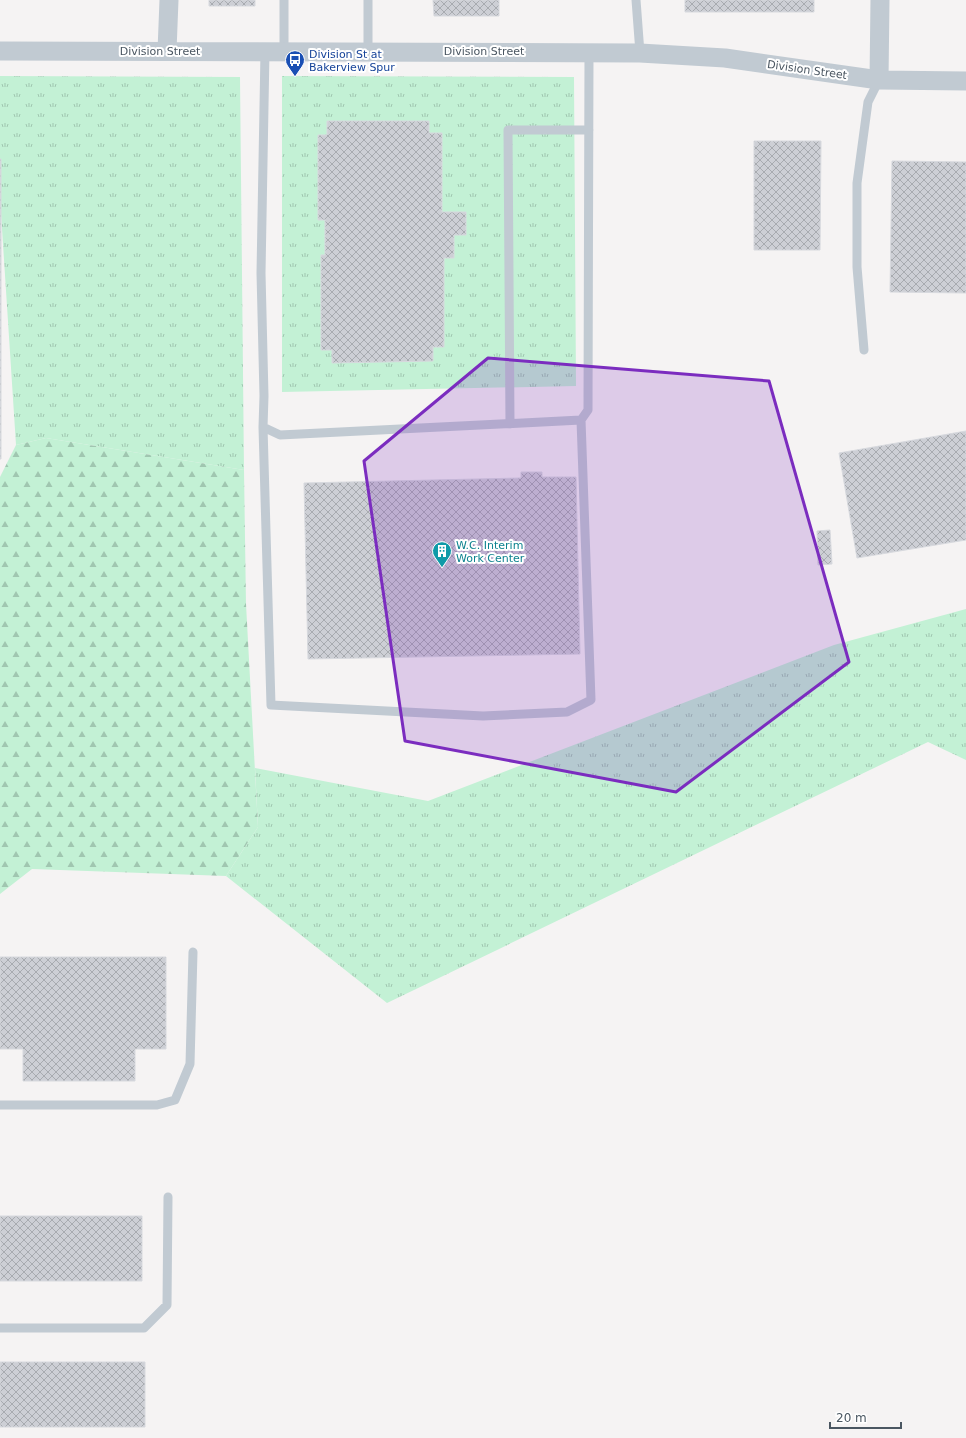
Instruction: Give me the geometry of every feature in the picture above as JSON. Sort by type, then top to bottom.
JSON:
[{"type":"street","points":[[167,51],[169,0]]},
{"type":"street","points":[[879,80],[880,0]]},
{"type":"street","name":"Division Street","points":[[0,51],[640,53],[725,58],[879,80],[966,81]]},
{"type":"lane","points":[[284,0],[284,51]]},
{"type":"lane","points":[[368,0],[368,51]]},
{"type":"lane","points":[[636,0],[640,53]]},
{"type":"lane","points":[[265,51],[261,273],[264,396],[263,427],[271,705],[483,716],[567,712],[591,700],[581,420],[588,410],[589,52]]},
{"type":"lane","points":[[864,350],[857,268],[856,183],[868,102],[879,80]]},
{"type":"lane","points":[[510,424],[508,130],[589,130]]},
{"type":"lane","points":[[263,427],[280,435],[581,420]]},
{"type":"lane","points":[[0,1104],[157,1105],[175,1100],[190,1064],[193,952]]},
{"type":"lane","points":[[0,1328],[144,1328],[167,1305],[168,1197]]},
{"type":"highlighted area","points":[[488,358],[769,381],[849,662],[676,792],[405,741],[364,461]]},
{"type":"green space","points":[[0,76],[240,77],[244,470],[46,438],[16,445],[0,198]]},
{"type":"green space","points":[[282,76],[574,77],[576,386],[282,392]]},
{"type":"green space","points":[[46,438],[244,470],[246,604],[258,827],[226,876],[32,869],[0,894],[0,477],[16,445]]},
{"type":"green space","points":[[966,609],[966,760],[928,742],[387,1003],[226,876],[258,827],[255,768],[428,801],[834,645]]},
{"type":"building","points":[[209,0],[255,0],[255,6],[209,6]]},
{"type":"building","points":[[433,0],[499,0],[499,16],[434,16]]},
{"type":"building","points":[[685,0],[814,0],[814,12],[685,12]]},
{"type":"building","points":[[327,121],[429,121],[429,133],[442,133],[442,212],[466,212],[466,235],[454,235],[454,258],[444,258],[444,347],[433,347],[433,361],[332,363],[332,350],[321,350],[321,255],[325,255],[325,220],[318,220],[318,135],[327,135]]},
{"type":"building","points":[[754,141],[821,141],[820,250],[754,250]]},
{"type":"building","points":[[1,159],[1,459],[0,459]]},
{"type":"building","points":[[892,161],[966,162],[966,293],[890,292]]},
{"type":"building","points":[[966,431],[966,540],[857,558],[839,453]]},
{"type":"building","name":"W.C. Interim Work Center","points":[[521,472],[542,472],[542,477],[576,477],[580,654],[308,659],[304,483],[521,478]]},
{"type":"building","points":[[830,530],[832,564],[818,565],[817,531]]},
{"type":"building","points":[[0,957],[166,957],[166,1049],[135,1049],[135,1081],[23,1081],[23,1049],[0,1049]]},
{"type":"building","points":[[0,1216],[142,1216],[142,1281],[0,1281]]},
{"type":"building","points":[[0,1362],[145,1362],[145,1427],[0,1427]]},
{"type":"place","name":"Division St at Bakerview Spur","points":[[295,77]]},
{"type":"place","name":"W.C. Interim Work Center","points":[[442,568]]}]
